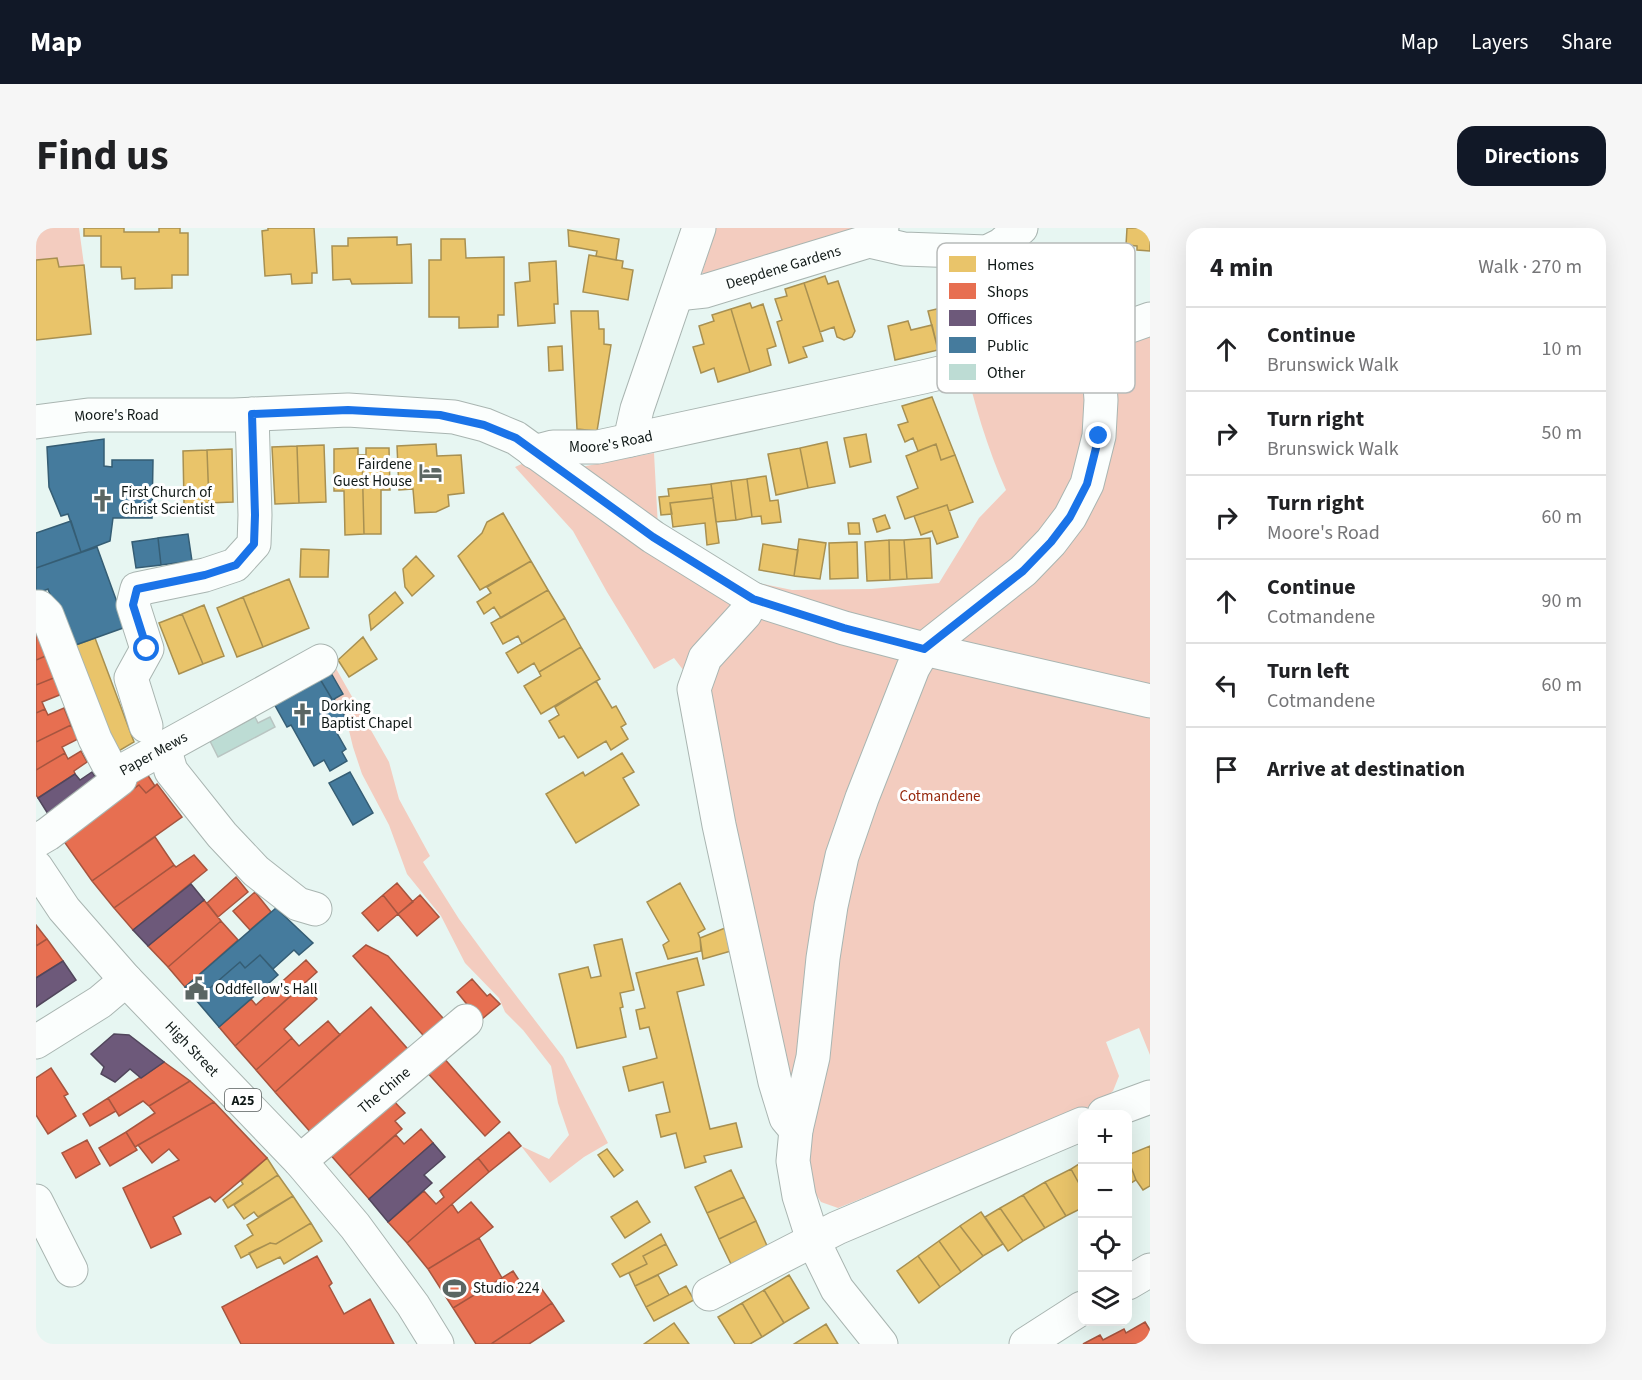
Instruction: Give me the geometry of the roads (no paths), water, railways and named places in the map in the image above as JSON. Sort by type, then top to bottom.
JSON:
[{"type":"street","points":[[630,440],[637,409],[699,228]]},
{"type":"street","points":[[1003,243],[1021,228]]},
{"type":"street","points":[[876,234],[904,249],[937,250]]},
{"type":"street","name":"Deepdene Gardens","points":[[677,294],[705,291],[876,234]]},
{"type":"street","name":"Moore's Road","points":[[1135,325],[1150,320]]},
{"type":"street","name":"Moore's Road","points":[[36,422],[88,415],[177,416],[348,410],[440,415],[484,425],[516,438],[534,452],[553,447],[598,447],[937,374]]},
{"type":"street","points":[[881,1344],[837,1289],[813,1240],[799,1196],[793,1161],[796,1130],[813,1058],[823,957],[842,856],[908,679],[924,649],[1023,571],[1051,542],[1070,517],[1087,484],[1099,436],[1101,393]]},
{"type":"street","points":[[252,414],[254,544],[236,565],[205,575],[137,589],[133,605],[147,649],[131,678],[171,771],[222,836],[256,871],[281,891],[298,904],[315,909]]},
{"type":"street","points":[[534,452],[653,537],[753,599],[844,628],[924,649],[1150,701]]},
{"type":"street","points":[[753,599],[745,614],[705,658],[694,689],[719,825],[776,1082],[786,1118],[796,1130]]},
{"type":"street","name":"Paper Mews","points":[[36,607],[47,615],[95,739],[108,764],[120,771],[155,736],[321,661]]},
{"type":"street","points":[[36,841],[120,779],[120,771]]},
{"type":"street","name":"High Street","points":[[36,867],[64,909],[126,980],[300,1161],[355,1226],[413,1305],[437,1344]]},
{"type":"street","points":[[36,1042],[100,1002],[126,980]]},
{"type":"street","name":"The Chine","points":[[300,1161],[466,1021]]},
{"type":"street","points":[[1114,1110],[1150,1096]]},
{"type":"street","points":[[709,1294],[837,1228],[1078,1126]]},
{"type":"street","points":[[36,1201],[71,1270]]},
{"type":"street","points":[[1132,1281],[1150,1270]]},
{"type":"street","points":[[1026,1344],[1078,1311]]},
{"type":"place","name":"Fairdene Guest House","points":[[430,473]]},
{"type":"place","name":"First Church of Christ Scientist","points":[[103,501]]},
{"type":"place","name":"Dorking Baptist Chapel","points":[[303,715]]},
{"type":"place","name":"Oddfellow's Hall","points":[[197,989]]},
{"type":"place","name":"Studio 224","points":[[455,1288]]},
{"type":"park label","name":"Cotmandene","points":[[940,796]]}]
